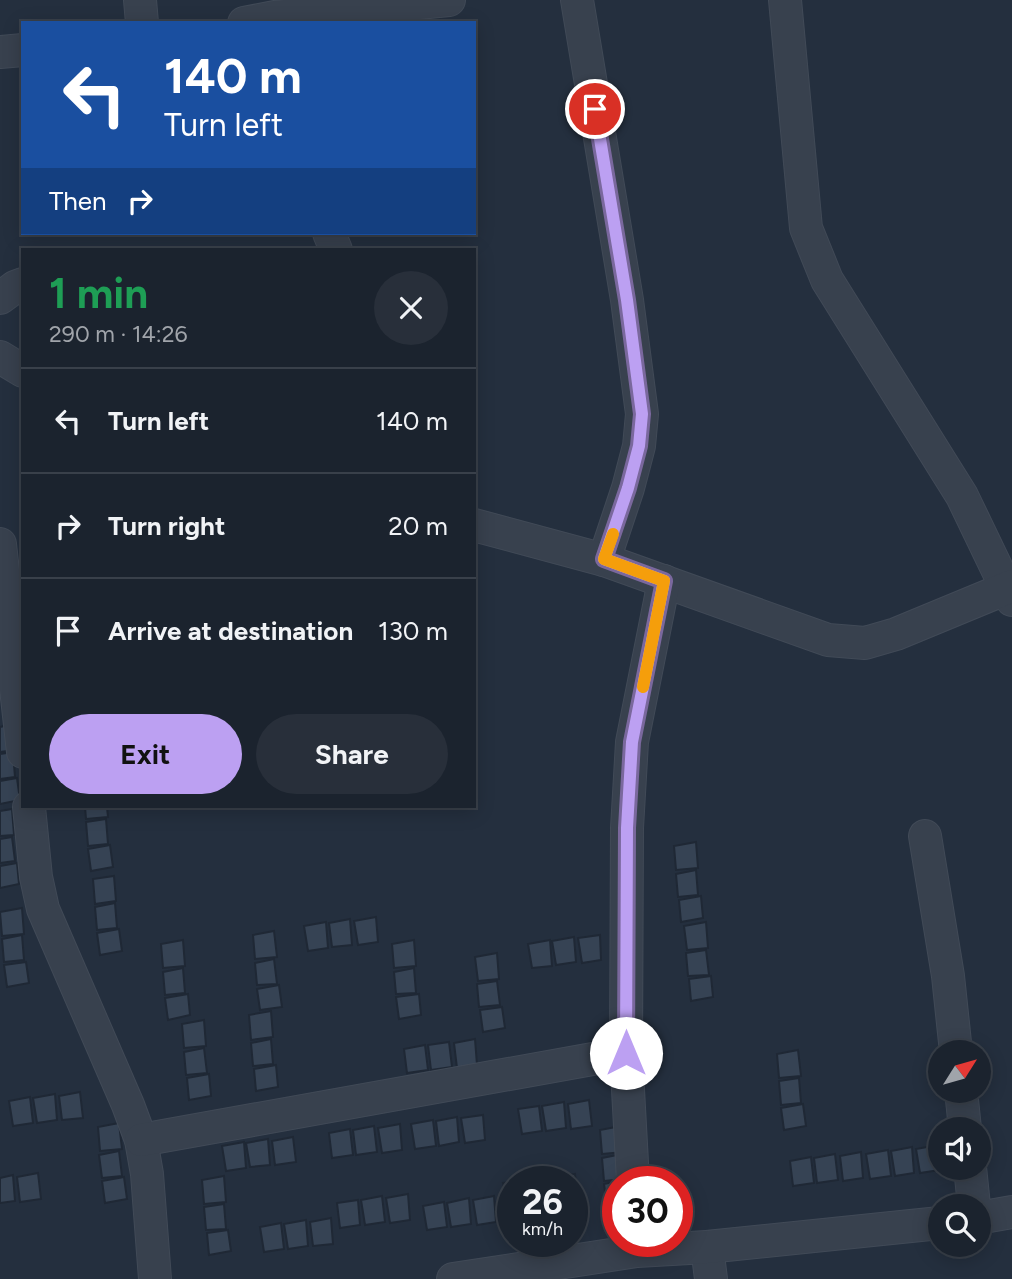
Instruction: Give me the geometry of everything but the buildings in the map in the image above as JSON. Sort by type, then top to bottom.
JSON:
[{"type":"street","points":[[140,0],[142,21]]},
{"type":"street","points":[[250,21],[275,13],[449,0]]},
{"type":"street","points":[[577,0],[627,300],[642,414],[639,446],[628,488],[604,559]]},
{"type":"street","points":[[476,525],[604,559],[828,640],[865,643],[1010,591],[962,495],[827,280],[806,228],[785,0]]},
{"type":"street","points":[[0,52],[21,50]]},
{"type":"street","points":[[0,298],[21,286]]},
{"type":"street","points":[[0,357],[21,370]]},
{"type":"street","points":[[6,549],[21,728]]},
{"type":"street","points":[[632,1166],[626,1053],[627,828],[632,742],[664,581]]},
{"type":"street","points":[[29,808],[36,877],[43,909],[141,1140],[155,1279]]},
{"type":"street","points":[[925,836],[948,976],[955,1040]]},
{"type":"street","points":[[141,1140],[626,1053]]},
{"type":"street","points":[[991,1216],[1012,1212]]},
{"type":"street","points":[[693,1247],[928,1224]]},
{"type":"street","points":[[707,1247],[711,1279]]},
{"type":"street","points":[[461,1278],[520,1275],[602,1255]]},
{"type":"slow traffic","points":[[613,534],[604,559],[664,581],[643,687]]},
{"type":"route","points":[[595,109],[627,300],[642,414],[639,446],[628,488],[604,559],[664,581],[632,742],[627,828],[626,1053]]}]
